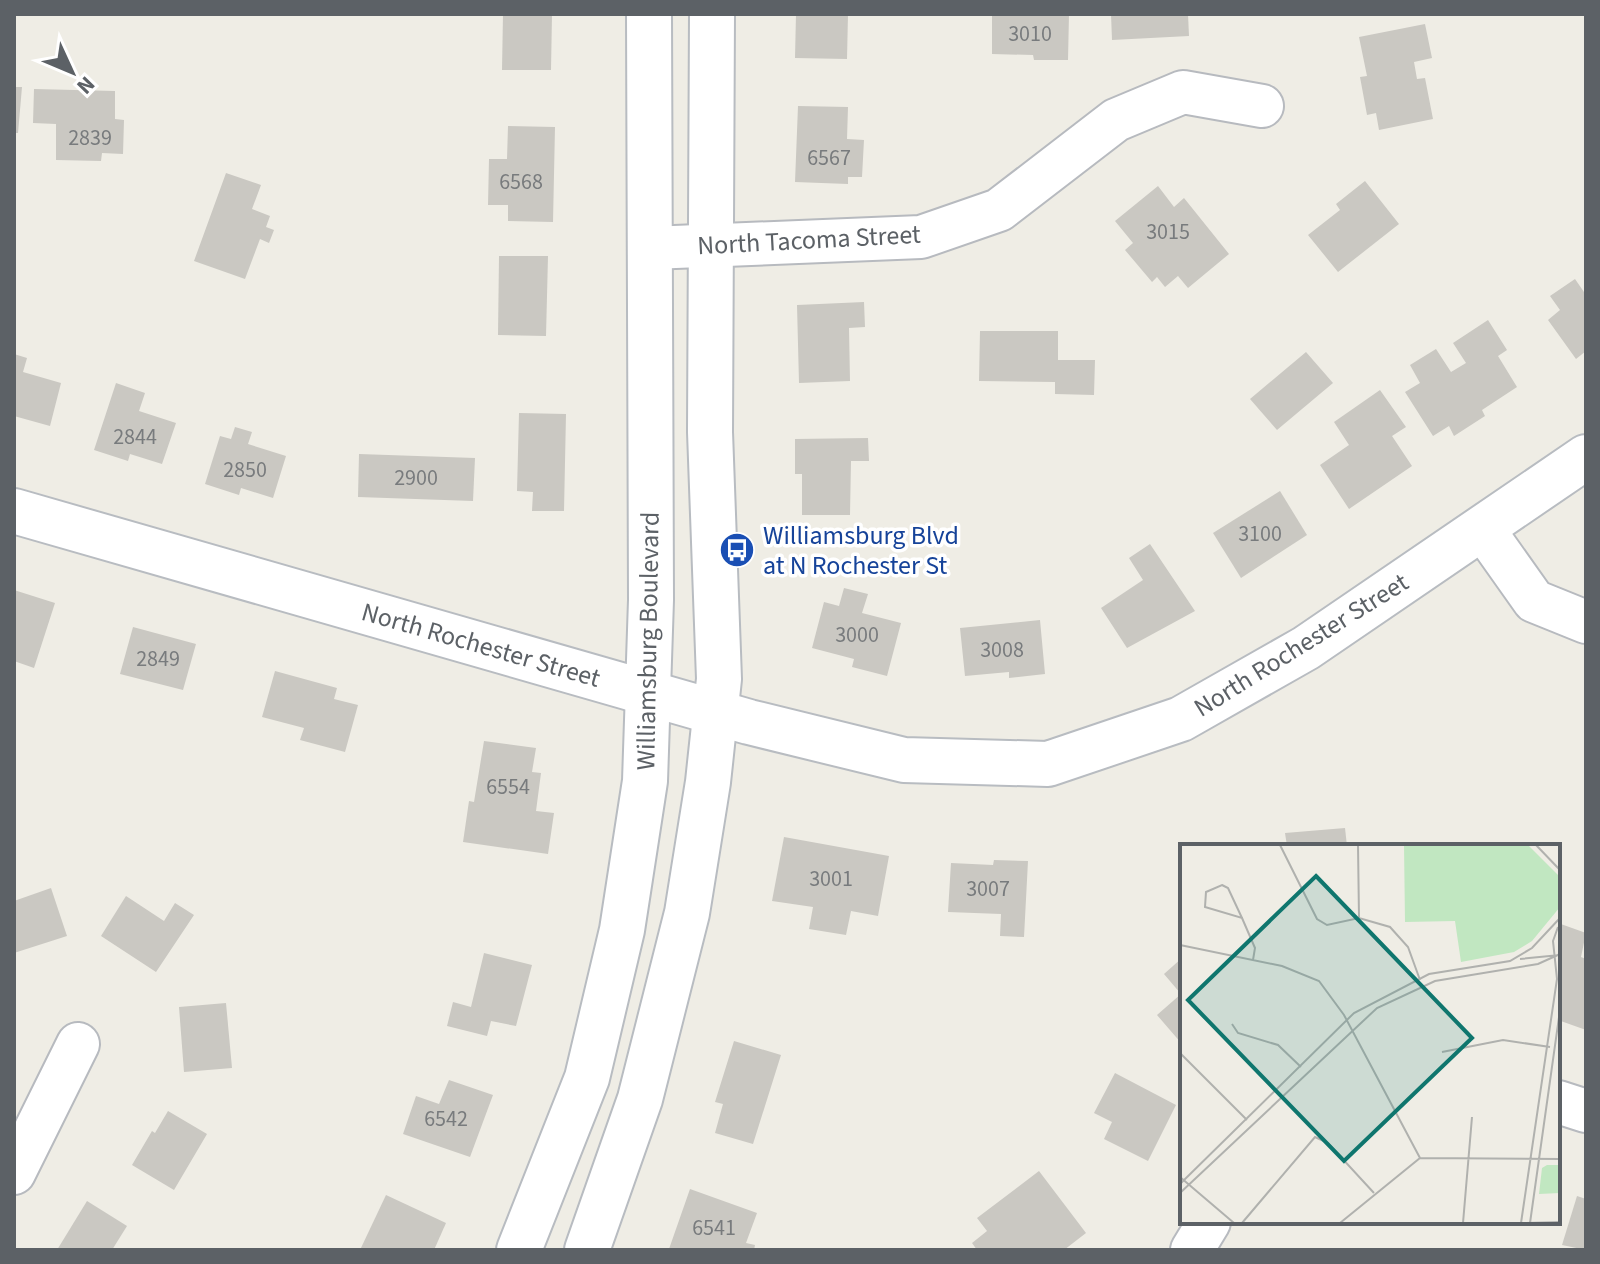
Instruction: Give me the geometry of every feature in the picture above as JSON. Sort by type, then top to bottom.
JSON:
[{"type":"main road","name":"Williamsburg Boulevard","points":[[519,1250],[587,1078],[618,945],[645,781],[651,600],[649,14]]},
{"type":"main road","points":[[587,1250],[640,1099],[687,913],[716,713],[719,679],[710,432],[712,14]]},
{"type":"main road","name":"North Rochester Street","points":[[14,511],[716,713],[904,760],[1048,764],[1181,719],[1306,648],[1586,457]]},
{"type":"street","name":"North Tacoma Street","points":[[650,248],[921,237],[999,210],[1116,120],[1183,92],[1262,106]]},
{"type":"street","points":[[1483,529],[1534,601],[1586,622]]},
{"type":"street","points":[[14,1173],[78,1044]]},
{"type":"street","points":[[1560,1103],[1586,1111]]},
{"type":"street","points":[[1192,1250],[1208,1224]]},
{"type":"building","points":[[503,14],[552,14],[551,70],[502,70]]},
{"type":"building","points":[[796,14],[848,14],[847,59],[795,58]]},
{"type":"building","points":[[992,14],[1069,14],[1068,60],[1034,60],[1033,55],[992,54]]},
{"type":"building","points":[[1111,14],[1188,14],[1189,36],[1112,40]]},
{"type":"building","points":[[1425,24],[1432,58],[1414,62],[1417,79],[1425,78],[1433,119],[1379,130],[1376,113],[1367,115],[1360,77],[1367,76],[1359,37]]},
{"type":"building","points":[[14,87],[22,87],[18,133],[14,133]]},
{"type":"building","points":[[34,89],[115,91],[115,119],[124,120],[123,154],[102,153],[101,161],[56,160],[56,124],[33,123]]},
{"type":"building","points":[[798,106],[848,107],[847,139],[864,140],[862,177],[848,177],[848,184],[795,182]]},
{"type":"building","points":[[508,126],[555,127],[553,222],[508,221],[508,205],[488,205],[489,159],[507,159]]},
{"type":"building","points":[[226,173],[261,185],[252,209],[270,216],[266,227],[274,230],[269,243],[260,239],[245,279],[194,261]]},
{"type":"building","points":[[1365,181],[1399,224],[1338,272],[1308,235],[1340,210],[1336,204]]},
{"type":"building","points":[[1158,186],[1174,207],[1184,198],[1229,254],[1188,288],[1178,276],[1165,287],[1157,277],[1152,282],[1125,250],[1133,243],[1115,221]]},
{"type":"building","points":[[499,256],[548,256],[546,336],[498,335]]},
{"type":"building","points":[[1575,279],[1584,292],[1586,290],[1586,351],[1576,359],[1548,320],[1560,310],[1550,296]]},
{"type":"building","points":[[864,302],[865,327],[849,328],[850,381],[799,383],[797,305]]},
{"type":"building","points":[[1488,320],[1507,350],[1498,356],[1517,387],[1482,410],[1485,416],[1454,436],[1449,426],[1433,436],[1405,392],[1420,383],[1410,365],[1436,349],[1451,372],[1466,363],[1453,343]]},
{"type":"building","points":[[980,331],[1058,331],[1058,360],[1095,360],[1094,395],[1055,394],[1055,382],[979,381]]},
{"type":"building","points":[[1306,352],[1333,383],[1277,430],[1250,399]]},
{"type":"building","points":[[14,354],[27,358],[23,372],[61,383],[50,426],[14,416]]},
{"type":"building","points":[[116,383],[145,393],[139,411],[176,423],[162,464],[130,454],[128,461],[94,450]]},
{"type":"building","points":[[1380,390],[1406,427],[1392,436],[1412,466],[1349,509],[1320,465],[1349,445],[1334,422]]},
{"type":"building","points":[[519,413],[566,414],[564,511],[532,511],[533,492],[517,491]]},
{"type":"building","points":[[235,427],[252,432],[248,444],[286,456],[273,498],[241,488],[239,495],[205,484],[220,436],[231,439]]},
{"type":"building","points":[[868,438],[869,461],[851,461],[850,515],[802,515],[802,474],[795,474],[795,439]]},
{"type":"building","points":[[359,454],[475,458],[473,501],[358,497]]},
{"type":"building","points":[[1280,491],[1307,535],[1241,578],[1213,533]]},
{"type":"building","points":[[1150,544],[1195,611],[1127,648],[1101,608],[1143,580],[1129,558]]},
{"type":"building","points":[[844,588],[868,594],[862,613],[901,623],[887,676],[852,667],[854,659],[812,648],[824,602],[839,606]]},
{"type":"building","points":[[14,590],[55,603],[34,668],[14,661]]},
{"type":"building","points":[[1040,620],[1045,674],[1009,678],[1009,672],[965,676],[960,628]]},
{"type":"building","points":[[133,627],[196,644],[183,690],[120,674]]},
{"type":"building","points":[[275,671],[337,688],[334,699],[358,705],[345,752],[300,740],[304,728],[262,717]]},
{"type":"building","points":[[484,741],[536,748],[532,772],[541,773],[536,811],[554,813],[548,854],[463,842],[469,801],[474,802]]},
{"type":"building","points":[[1345,828],[1347,844],[1287,844],[1285,833]]},
{"type":"building","points":[[784,837],[889,856],[878,916],[851,911],[846,935],[809,929],[813,907],[772,901]]},
{"type":"building","points":[[994,860],[1028,861],[1024,937],[1000,936],[1001,914],[948,912],[951,863],[993,865]]},
{"type":"building","points":[[51,888],[67,936],[14,953],[14,901]]},
{"type":"building","points":[[126,896],[164,921],[175,903],[194,915],[156,972],[101,936]]},
{"type":"building","points":[[1560,924],[1586,933],[1581,957],[1586,959],[1586,1030],[1560,1021]]},
{"type":"building","points":[[484,953],[532,965],[516,1026],[491,1021],[487,1036],[447,1026],[453,1002],[471,1007]]},
{"type":"building","points":[[1180,960],[1180,993],[1164,974]]},
{"type":"building","points":[[1180,995],[1180,1042],[1157,1015]]},
{"type":"building","points":[[226,1003],[232,1068],[184,1072],[179,1007]]},
{"type":"building","points":[[734,1041],[781,1055],[753,1144],[715,1133],[723,1104],[715,1102]]},
{"type":"building","points":[[1115,1073],[1176,1105],[1148,1161],[1104,1139],[1112,1122],[1094,1113]]},
{"type":"building","points":[[449,1080],[493,1095],[470,1157],[403,1134],[416,1096],[439,1104]]},
{"type":"building","points":[[168,1111],[207,1134],[174,1190],[132,1165]]},
{"type":"building","points":[[1039,1171],[1086,1233],[1064,1250],[977,1250],[972,1243],[987,1231],[977,1218]]},
{"type":"building","points":[[690,1189],[757,1213],[746,1243],[755,1245],[754,1250],[669,1249]]},
{"type":"building","points":[[386,1195],[446,1223],[434,1250],[360,1250]]},
{"type":"building","points":[[1577,1196],[1586,1199],[1586,1250],[1562,1245]]},
{"type":"building","points":[[87,1201],[127,1226],[112,1250],[57,1250]]},
{"type":"place","name":"Williamsburg Blvd at N Rochester St","points":[[737,550]]}]
